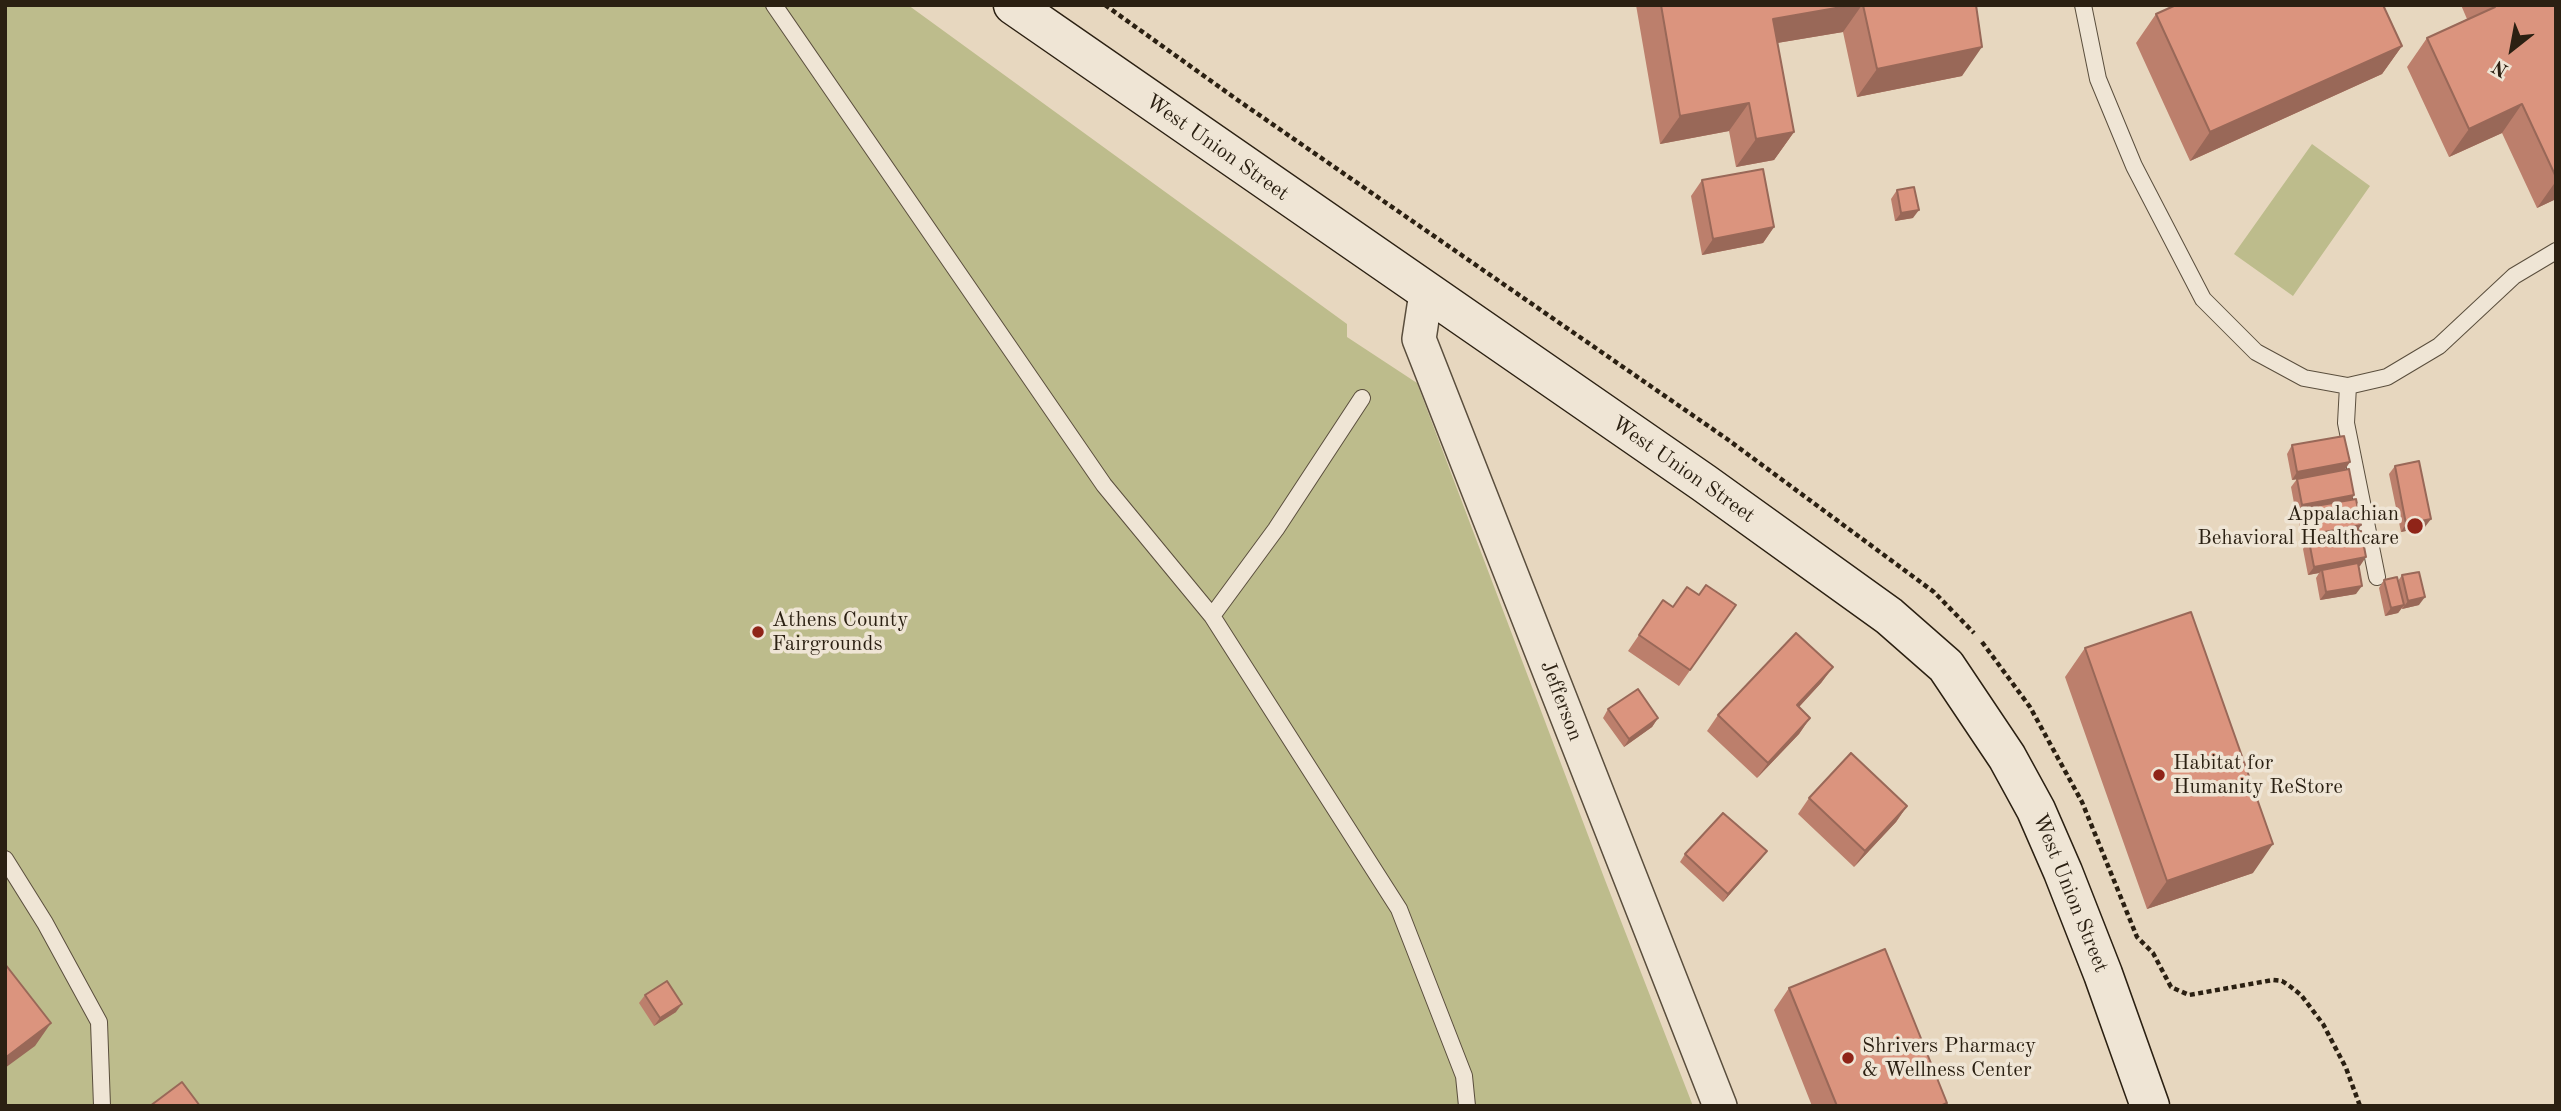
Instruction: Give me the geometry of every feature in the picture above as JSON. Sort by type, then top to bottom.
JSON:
[{"type":"main road","name":"West Union Street","points":[[1013,5],[1704,483],[1889,616],[1945,666],[2007,757],[2036,810],[2103,974],[2150,1106]]},
{"type":"street","name":"Jefferson","points":[[1426,293],[1419,339],[1720,1106]]},
{"type":"lane","points":[[774,5],[1104,485],[1212,616],[1399,909],[1464,1076],[1467,1106]]},
{"type":"lane","points":[[2083,5],[2098,79],[2134,166],[2203,299],[2256,352],[2304,378],[2348,386],[2386,377],[2439,346],[2514,276],[2556,251]]},
{"type":"lane","points":[[2348,386],[2346,422],[2377,577]]},
{"type":"lane","points":[[1212,616],[1276,528],[1362,398]]},
{"type":"lane","points":[[5,859],[45,923],[99,1022],[102,1106]]},
{"type":"path","points":[[2164,974],[2171,987],[2185,995],[2273,980],[2291,986],[2323,1024],[2346,1068],[2360,1106]]},
{"type":"shaded area","name":"Athens County Fairgrounds","points":[[5,5],[908,5],[1347,324],[1347,337],[1417,383],[1693,1106],[5,1106]]},
{"type":"shaded area","points":[[2312,144],[2370,186],[2293,296],[2234,254]]},
{"type":"building","points":[[1661,5],[1853,5],[1773,19],[1794,132],[1756,139],[1749,103],[1680,116]]},
{"type":"building","points":[[1863,5],[1976,5],[1982,47],[1877,69]]},
{"type":"building","points":[[2176,5],[2383,5],[2402,46],[2210,132],[2156,14]]},
{"type":"building","points":[[2494,5],[2556,5],[2556,177],[2522,104],[2469,129],[2427,38],[2495,7]]},
{"type":"building","points":[[1763,169],[1774,227],[1713,239],[1702,180]]},
{"type":"building","points":[[1914,187],[1919,210],[1901,213],[1897,190]]},
{"type":"building","points":[[2344,436],[2350,462],[2297,472],[2292,445]]},
{"type":"building","points":[[2419,461],[2431,519],[2406,524],[2395,466]]},
{"type":"building","points":[[2349,469],[2354,495],[2302,505],[2297,479]]},
{"type":"building","points":[[2356,499],[2361,525],[2309,535],[2304,508]]},
{"type":"building","points":[[2361,531],[2366,557],[2314,567],[2309,541]]},
{"type":"building","points":[[2358,563],[2362,586],[2326,592],[2322,570]]},
{"type":"building","points":[[2419,572],[2425,597],[2408,601],[2402,575]]},
{"type":"building","points":[[2397,577],[2404,605],[2391,608],[2384,580]]},
{"type":"building","points":[[1706,585],[1736,605],[1690,670],[1639,635],[1663,600],[1673,607],[1687,587],[1699,595]]},
{"type":"building","name":"Habitat for Humanity ReStore","points":[[2191,612],[2273,844],[2167,881],[2085,648]]},
{"type":"building","points":[[1796,633],[1833,667],[1797,705],[1810,718],[1768,763],[1718,715]]},
{"type":"building","points":[[1638,689],[1658,718],[1629,739],[1608,709]]},
{"type":"building","points":[[1851,753],[1907,806],[1865,851],[1809,798]]},
{"type":"building","points":[[1723,813],[1767,851],[1728,894],[1685,854]]},
{"type":"building","name":"Shrivers Pharmacy & Wellness Center","points":[[1885,949],[1947,1103],[1940,1106],[1837,1106],[1789,988]]},
{"type":"building","points":[[5,964],[51,1023],[5,1058]]},
{"type":"building","points":[[667,981],[682,1004],[660,1018],[645,995]]},
{"type":"building","points":[[182,1082],[200,1106],[150,1106]]},
{"type":"place","name":"Appalachian Behavioral Healthcare","points":[[2415,526]]},
{"type":"place","name":"Athens County Fairgrounds","points":[[758,632]]},
{"type":"place","name":"Habitat for Humanity ReStore","points":[[2159,775]]},
{"type":"place","name":"Shrivers Pharmacy & Wellness Center","points":[[1848,1058]]}]
